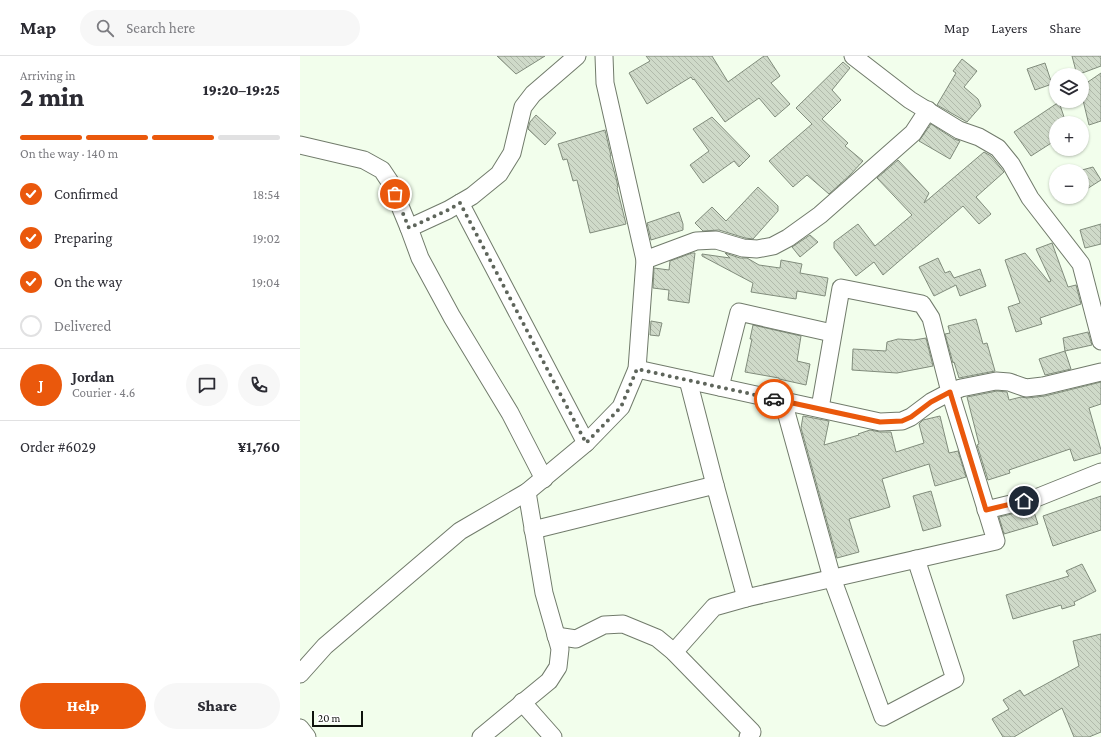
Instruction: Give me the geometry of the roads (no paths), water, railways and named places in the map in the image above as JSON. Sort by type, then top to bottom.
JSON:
[{"type":"street","points":[[409,228],[448,210],[472,196],[499,174],[512,153],[523,107],[533,94],[577,56]]},
{"type":"street","points":[[300,674],[325,646],[460,531],[527,492],[544,479],[586,443],[621,407],[637,369],[645,260],[605,83],[604,56]]},
{"type":"street","points":[[852,56],[910,100],[959,130],[979,137],[998,148],[1011,164],[1030,198],[1081,264],[1101,340]]},
{"type":"street","points":[[645,260],[696,241],[716,240],[743,248],[757,249],[773,246],[788,238],[820,214],[913,133],[928,110]]},
{"type":"street","points":[[300,145],[364,160],[382,170],[390,182],[420,258],[452,316],[510,413],[544,479]]},
{"type":"street","points":[[460,203],[586,443]]},
{"type":"street","points":[[674,652],[714,607],[746,598],[996,540],[950,392],[931,318],[922,304],[841,288],[820,408]]},
{"type":"street","points":[[720,387],[739,312],[832,333]]},
{"type":"street","points":[[637,369],[880,422],[902,421],[911,417],[931,402],[961,388],[996,381],[1009,382],[1026,388],[1043,386],[1101,372]]},
{"type":"street","points":[[688,380],[746,598]]},
{"type":"street","points":[[783,401],[832,578],[883,717],[955,679],[916,559]]},
{"type":"street","points":[[986,510],[1036,498],[1101,472]]},
{"type":"street","points":[[533,530],[715,485]]},
{"type":"street","points":[[481,737],[549,681],[558,667],[560,649],[544,593],[527,492]]},
{"type":"street","points":[[556,636],[576,639],[604,625],[623,624],[657,638],[674,652],[752,732],[748,737]]},
{"type":"street","points":[[522,702],[553,737]]},
{"type":"street","points":[[300,728],[307,737]]}]
